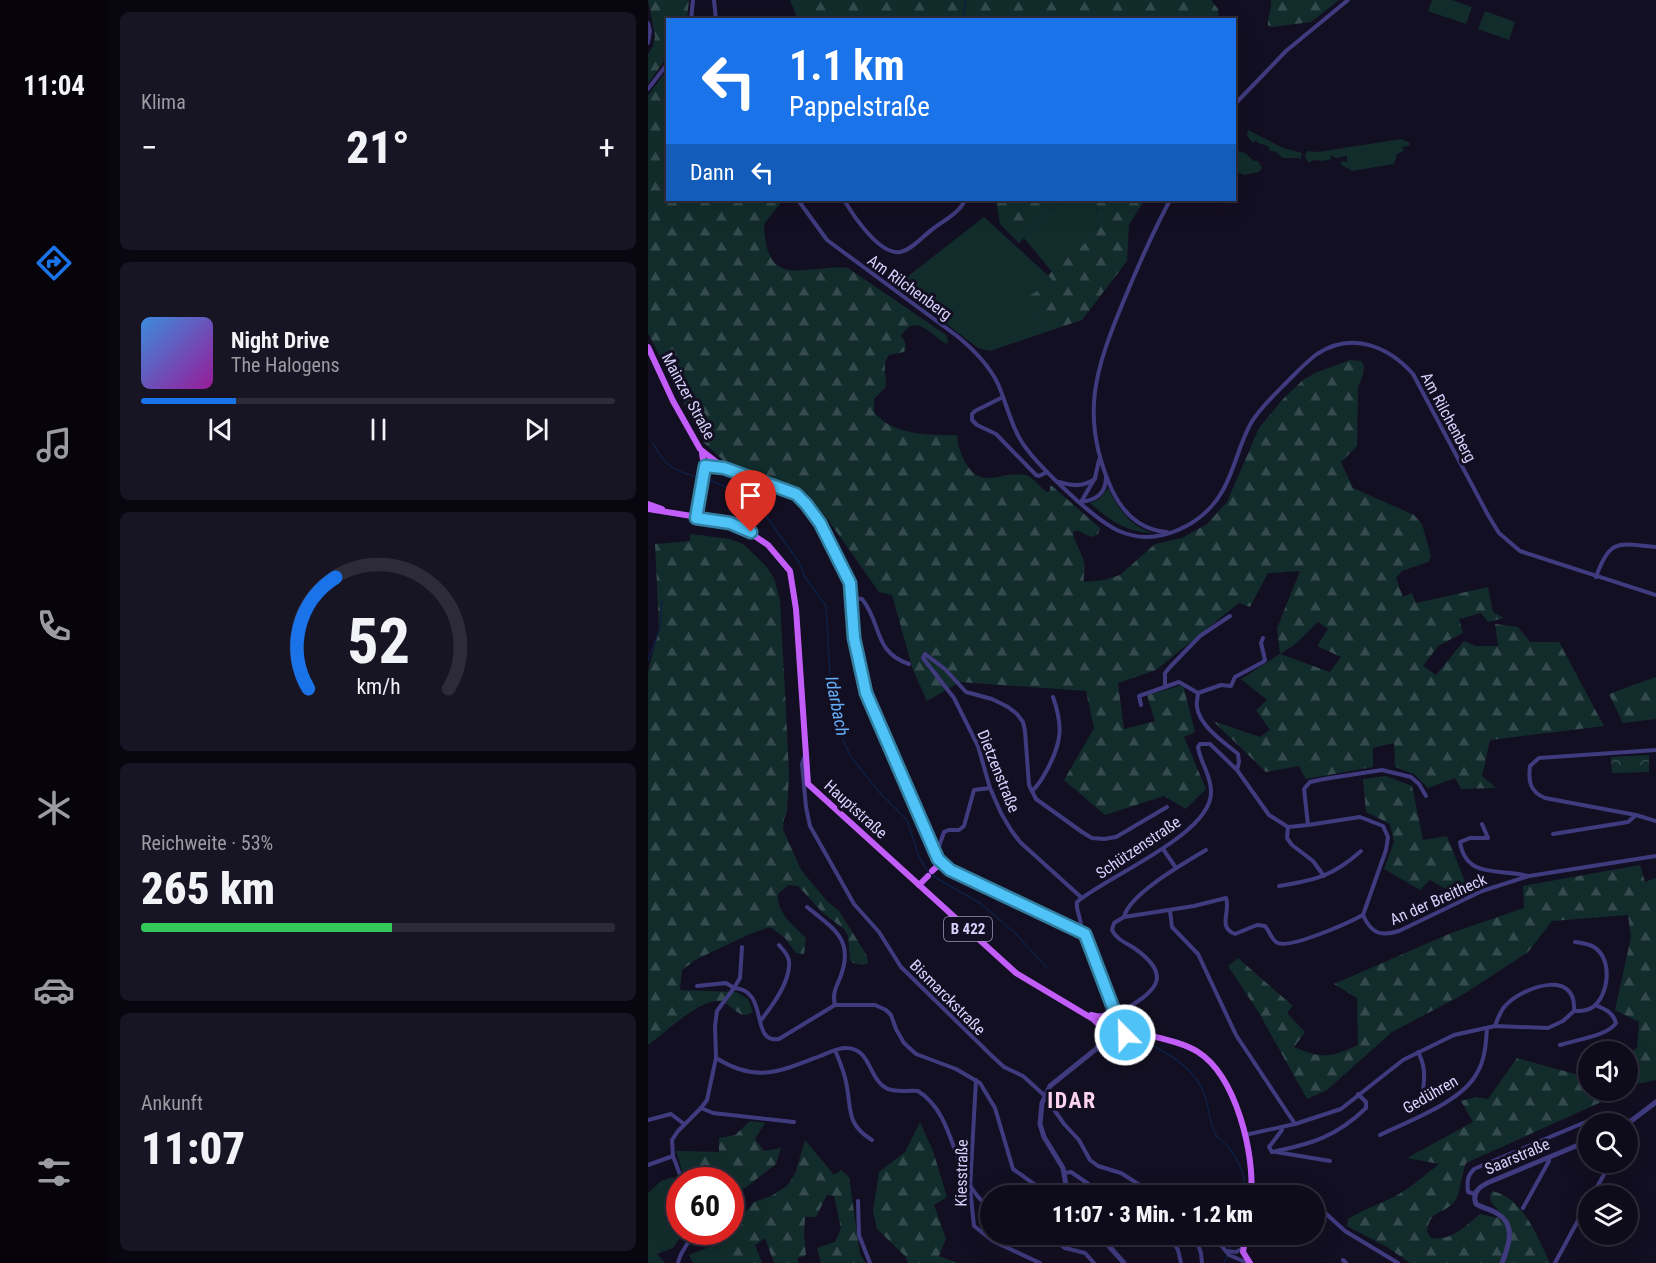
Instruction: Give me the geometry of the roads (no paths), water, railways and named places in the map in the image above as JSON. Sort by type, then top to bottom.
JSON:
[{"type":"main road","name":"Mainzer Straße","points":[[648,347],[673,401],[700,449],[724,468],[782,488],[801,499],[820,523],[850,583],[854,638],[862,681],[941,863],[956,873],[1080,930]]},
{"type":"main road","points":[[696,518],[705,466],[700,449]]},
{"type":"main road","points":[[705,466],[724,468]]},
{"type":"main road","name":"Hauptstraße","points":[[648,504],[668,512]]},
{"type":"main road","name":"Hauptstraße","points":[[648,509],[730,523],[751,532],[768,545],[790,571],[796,609],[807,778],[811,788],[1016,973],[1098,1023],[1105,1035]]},
{"type":"main road","points":[[920,885],[941,863]]},
{"type":"main road","points":[[1080,930],[1088,939],[1121,1026],[1123,1038]]},
{"type":"main road","points":[[1084,1014],[1101,1017],[1110,1013],[1113,1006]]},
{"type":"main road","points":[[1105,1035],[1109,1024],[1121,1026],[1190,1048],[1209,1061],[1227,1084],[1251,1158],[1251,1185]]},
{"type":"main road","name":"B 422","points":[[1105,1035],[1113,1043]]},
{"type":"main road","points":[[1113,1043],[1123,1038],[1144,1035]]},
{"type":"main road","points":[[1244,1245],[1244,1256],[1249,1263]]},
{"type":"street","points":[[692,18],[693,0]]},
{"type":"street","points":[[714,0],[716,18]]},
{"type":"street","points":[[1236,103],[1286,51],[1348,0]]},
{"type":"street","points":[[648,23],[651,31],[648,43]]},
{"type":"street","points":[[648,89],[666,66]]},
{"type":"street","name":"Am Rilchenberg","points":[[799,201],[827,240],[966,344],[987,366],[997,382],[1021,440],[1047,472],[1104,522],[1126,533],[1149,537],[1171,533],[1196,520],[1220,496],[1233,471],[1243,440],[1255,418],[1302,367],[1329,348],[1348,343],[1361,343],[1390,353],[1413,374],[1488,515],[1499,533],[1510,544],[1533,556],[1656,595]]},
{"type":"street","points":[[845,201],[870,235],[883,247],[892,251],[901,251],[911,246],[956,212],[964,201]]},
{"type":"street","points":[[1170,201],[1147,246],[1100,361],[1094,389],[1093,415],[1099,459],[1114,494],[1133,519],[1152,530],[1171,533]]},
{"type":"street","name":"Am Rilchenberg","points":[[1003,397],[975,411],[972,414],[972,420],[996,434],[1036,475],[1040,476],[1047,472]]},
{"type":"street","points":[[1081,502],[1095,478],[1099,459]]},
{"type":"street","points":[[1081,502],[1093,500],[1101,495],[1105,488],[1106,476]]},
{"type":"street","points":[[1058,482],[1078,486],[1095,478]]},
{"type":"street","points":[[1596,577],[1604,556],[1611,548],[1622,545],[1656,547]]},
{"type":"street","points":[[852,598],[862,599],[871,609],[876,629],[885,648],[898,660],[909,664]]},
{"type":"street","points":[[1165,687],[1165,673],[1170,667],[1200,636],[1230,616]]},
{"type":"street","points":[[1141,705],[1139,696],[1179,682],[1198,693],[1221,685],[1231,686],[1235,677],[1265,660],[1261,643],[1263,638]]},
{"type":"street","name":"Dietzenstraße","points":[[1032,791],[1029,784],[1025,731],[1023,722],[1017,714],[992,699],[966,692],[945,669],[925,654],[923,658],[954,698],[978,746],[990,788],[1001,813],[1020,842],[1082,898]]},
{"type":"street","points":[[1198,693],[1197,708],[1202,719],[1216,736],[1238,754],[1237,770],[1269,815],[1288,827],[1287,838],[1292,845],[1313,861],[1324,876]]},
{"type":"street","points":[[1053,697],[1061,727],[1058,749],[1040,784],[1032,791],[1036,799],[1092,838],[1104,839],[1116,837],[1167,807]]},
{"type":"street","name":"Schützenstraße","points":[[1082,898],[1163,849],[1188,830],[1207,810],[1210,802],[1210,781],[1198,752],[1200,744],[1210,744],[1237,770]]},
{"type":"street","points":[[1656,750],[1539,758],[1530,766],[1529,777],[1531,788],[1537,795],[1656,821]]},
{"type":"street","name":"Bismarckstraße","points":[[805,754],[802,764],[810,826],[854,904],[879,932],[901,967],[1004,1067],[1023,1076],[1044,1095],[1064,1124],[1079,1140],[1085,1154],[1098,1167],[1121,1173],[1140,1185]]},
{"type":"street","points":[[1308,825],[1304,789],[1310,782],[1324,778],[1382,770],[1397,772],[1411,777],[1426,795]]},
{"type":"street","points":[[936,855],[944,832],[959,830],[964,825],[974,790],[990,788]]},
{"type":"street","points":[[1553,834],[1628,822],[1636,815]]},
{"type":"street","name":"An der Breitheck","points":[[1288,827],[1360,817],[1383,826],[1388,837],[1386,850],[1363,915],[1368,927],[1377,933],[1387,935],[1482,891],[1529,876],[1656,856]]},
{"type":"street","points":[[1482,824],[1488,838],[1470,838],[1460,842],[1462,854],[1472,866],[1485,871],[1515,872],[1529,876]]},
{"type":"street","points":[[1163,849],[1176,868]]},
{"type":"street","points":[[1124,917],[1128,907],[1152,886],[1206,850]]},
{"type":"street","points":[[1279,886],[1310,881],[1334,872],[1361,851]]},
{"type":"street","points":[[1080,930],[1082,924],[1076,906],[1082,898]]},
{"type":"street","points":[[1116,1015],[1152,992],[1156,986],[1154,966],[1144,955],[1115,936],[1112,930],[1114,923],[1124,917],[1170,911],[1226,898],[1228,904],[1224,920],[1225,928],[1230,933],[1234,934],[1257,925],[1265,926],[1276,942],[1283,945],[1329,931],[1363,915]]},
{"type":"street","points":[[807,907],[837,933],[844,943],[843,971],[833,995],[835,1005]]},
{"type":"street","points":[[1170,911],[1172,927],[1198,954],[1236,1035],[1295,1124]]},
{"type":"street","points":[[1244,1135],[1333,1113],[1387,1071],[1418,1052],[1454,1035],[1496,1026],[1548,1028],[1563,1021],[1574,1011],[1585,1011],[1595,1005],[1605,984],[1606,963],[1594,947],[1575,942]]},
{"type":"street","points":[[760,1021],[786,979],[789,970],[787,954],[779,945]]},
{"type":"street","points":[[677,1167],[673,1156],[672,1140],[684,1124],[701,1108],[708,1096],[716,1058],[717,1011],[740,978],[742,947]]},
{"type":"street","points":[[697,986],[726,983],[734,988],[747,990],[751,993],[765,1036],[776,1040],[835,1005],[875,1005],[886,1010],[891,1015],[904,1043],[916,1054],[956,1069],[985,1088],[995,1108],[1013,1169],[1036,1185]]},
{"type":"street","points":[[1496,1026],[1500,1013],[1511,1001],[1546,985],[1560,985],[1569,991],[1574,1000],[1574,1011]]},
{"type":"street","points":[[1560,1045],[1606,1033],[1613,1029],[1616,1023],[1614,1016],[1608,1010],[1595,1005]]},
{"type":"street","name":"Gedühren","points":[[1380,1135],[1437,1107],[1468,1086],[1478,1073],[1483,1058],[1487,1028]]},
{"type":"street","points":[[1067,1185],[1065,1173],[1044,1137],[1040,1124],[1044,1095],[1050,1086],[1096,1049],[1105,1035]]},
{"type":"street","points":[[1096,1049],[1113,1043]]},
{"type":"street","points":[[716,1058],[745,1072],[771,1073],[835,1050],[847,1048],[860,1052],[884,1087],[891,1090],[918,1091],[933,1105],[946,1127],[965,1180],[980,1198]]},
{"type":"street","points":[[835,1050],[846,1080],[852,1121],[858,1130],[872,1140]]},
{"type":"street","points":[[1418,1052],[1424,1065],[1423,1090]]},
{"type":"street","name":"Kiesstraße","points":[[976,1080],[970,1188],[974,1226],[993,1241],[1040,1263]]},
{"type":"street","points":[[1272,1152],[1312,1143],[1330,1136],[1366,1108],[1366,1102],[1358,1094]]},
{"type":"street","points":[[1638,1116],[1656,1102]]},
{"type":"street","points":[[701,1108],[713,1113],[794,1122]]},
{"type":"street","points":[[648,1120],[671,1114],[677,1116],[684,1124]]},
{"type":"street","points":[[1475,1194],[1468,1192],[1467,1184],[1467,1178],[1474,1169],[1578,1125]]},
{"type":"street","points":[[1272,1152],[1269,1147],[1282,1130],[1281,1126]]},
{"type":"street","name":"Saarstraße","points":[[1502,1263],[1510,1241],[1510,1231],[1501,1216],[1476,1204],[1475,1194],[1484,1185],[1578,1144]]},
{"type":"street","points":[[1272,1152],[1330,1161]]},
{"type":"street","points":[[648,1165],[673,1156]]},
{"type":"street","points":[[1523,1208],[1550,1161],[1549,1157]]},
{"type":"street","points":[[1065,1173],[1071,1172],[1090,1185]]},
{"type":"street","points":[[858,1201],[859,1235],[870,1263]]},
{"type":"street","points":[[1325,1213],[1345,1231],[1398,1263]]},
{"type":"street","points":[[1555,1263],[1578,1220]]},
{"type":"street","points":[[678,1263],[688,1245]]},
{"type":"street","points":[[1061,1245],[1084,1253],[1094,1263]]},
{"type":"street","points":[[1108,1245],[1124,1263]]},
{"type":"street","points":[[1175,1245],[1181,1263]]},
{"type":"street","points":[[1198,1245],[1202,1263]]},
{"type":"street","points":[[1221,1245],[1234,1258],[1249,1263]]},
{"type":"street","points":[[1226,1251],[1236,1252],[1243,1248]]},
{"type":"waterway","points":[[963,18],[966,0]]},
{"type":"waterway","name":"Idarbach","points":[[653,443],[662,458],[673,468],[702,478]]},
{"type":"waterway","name":"Idarbach","points":[[707,479],[724,486],[761,509],[799,562],[805,577],[826,606],[831,693],[839,731],[851,757],[879,792],[907,820],[919,857],[927,870],[936,878],[980,903],[1015,933],[1047,968]]},
{"type":"waterway","points":[[648,661],[660,628],[662,601]]},
{"type":"waterway","name":"Idarbach","points":[[1144,1041],[1173,1057],[1196,1079],[1206,1099],[1214,1131],[1233,1153],[1244,1177],[1245,1185]]},
{"type":"waterway","name":"Idarbach","points":[[1229,1251],[1231,1245]]},
{"type":"waterway","name":"Idarbach","points":[[1224,1263],[1227,1256]]},
{"type":"district","name":"IDAR","points":[[1072,1100]]}]
